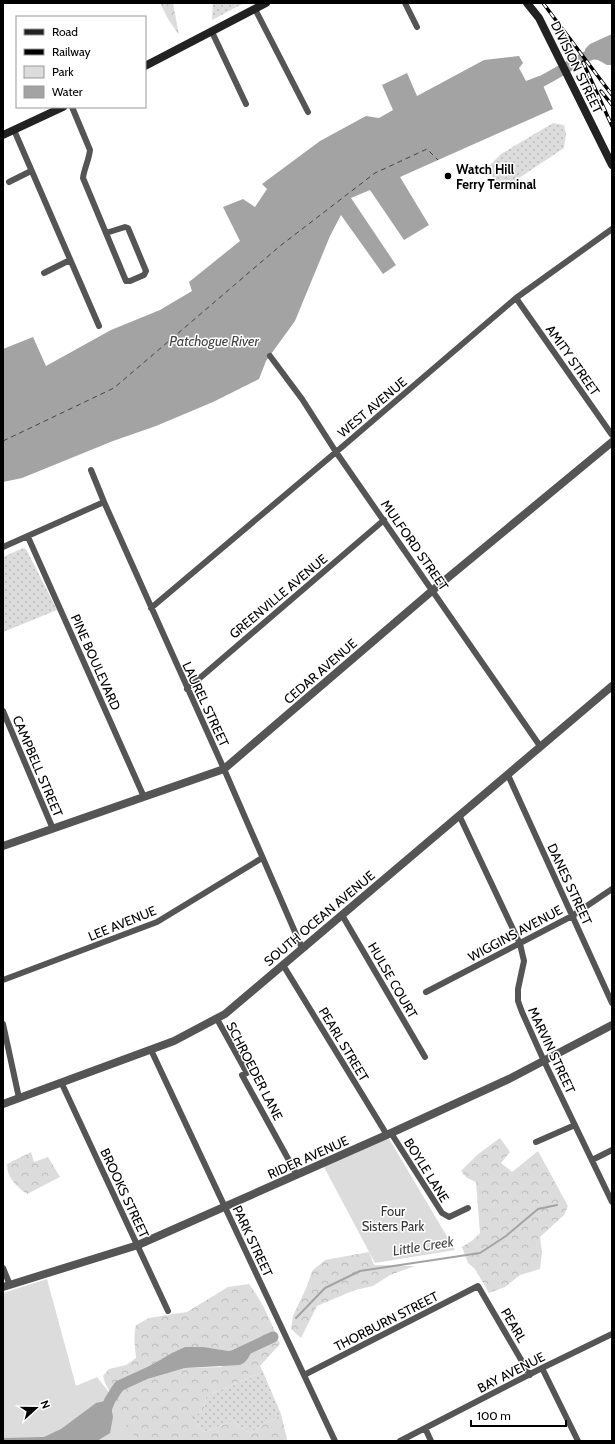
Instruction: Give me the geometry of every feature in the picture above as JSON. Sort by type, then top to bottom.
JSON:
[{"type":"main road","points":[[146,65],[266,3]]},
{"type":"main road","name":"DIVISION STREET","points":[[527,3],[539,18],[612,165]]},
{"type":"main road","points":[[3,136],[61,108]]},
{"type":"street","points":[[405,3],[417,27]]},
{"type":"street","points":[[255,9],[302,103],[308,112]]},
{"type":"street","points":[[212,32],[246,104]]},
{"type":"street","points":[[72,108],[90,150],[83,178],[126,281],[130,281],[144,275],[146,271],[128,228],[125,227],[106,233]]},
{"type":"street","points":[[14,130],[99,326]]},
{"type":"street","points":[[9,182],[32,171]]},
{"type":"street","name":"WEST AVENUE","points":[[151,608],[516,298],[612,230]]},
{"type":"street","points":[[44,273],[70,260]]},
{"type":"street","name":"AMITY STREET","points":[[516,298],[612,435]]},
{"type":"street","name":"MULFORD STREET","points":[[270,356],[302,399],[336,452],[540,746]]},
{"type":"street","name":"CEDAR AVENUE","points":[[3,846],[224,769],[433,590],[612,442]]},
{"type":"street","name":"LAUREL STREET","points":[[91,470],[302,948]]},
{"type":"street","points":[[3,547],[104,502]]},
{"type":"street","name":"GREENVILLE AVENUE","points":[[187,688],[384,520]]},
{"type":"street","name":"PINE BOULEVARD","points":[[28,537],[144,797]]},
{"type":"street","name":"SOUTH OCEAN AVENUE","points":[[3,1104],[62,1084],[174,1041],[225,1014],[612,686]]},
{"type":"street","name":"CAMPBELL STREET","points":[[3,711],[53,829]]},
{"type":"street","name":"DANES STREET","points":[[508,775],[612,1003]]},
{"type":"street","name":"MARVIN STREET","points":[[458,815],[520,944],[524,961],[518,989],[518,1001],[544,1061],[612,1202]]},
{"type":"street","name":"LEE AVENUE","points":[[3,980],[157,922],[262,858]]},
{"type":"street","name":"WIGGINS AVENUE","points":[[426,992],[572,916],[612,889]]},
{"type":"street","name":"HULSE COURT","points":[[342,915],[424,1057]]},
{"type":"street","name":"PEARL STREET","points":[[283,965],[389,1134]]},
{"type":"street","name":"SCHROEDER LANE","points":[[217,1019],[247,1073],[242,1075],[297,1175]]},
{"type":"street","points":[[3,1024],[19,1098]]},
{"type":"street","name":"RIDER AVENUE","points":[[6,1286],[138,1245],[509,1080],[612,1025]]},
{"type":"street","name":"PARK STREET","points":[[151,1050],[335,1441]]},
{"type":"street","name":"BROOKS STREET","points":[[62,1084],[168,1311]]},
{"type":"street","points":[[536,1142],[575,1125]]},
{"type":"street","name":"BOYLE LANE","points":[[389,1134],[444,1216],[450,1217],[468,1208]]},
{"type":"street","points":[[592,1160],[612,1150]]},
{"type":"street","points":[[3,1268],[6,1286]]},
{"type":"street","name":"THORBURN STREET","points":[[304,1375],[478,1286]]},
{"type":"street","name":"PEARL","points":[[478,1286],[530,1375]]},
{"type":"street","name":"BAY AVENUE","points":[[400,1441],[612,1334]]},
{"type":"street","points":[[542,1368],[578,1441]]},
{"type":"street","points":[[425,1428],[431,1441]]},
{"type":"green space","points":[[160,3],[173,3],[179,35],[168,19]]},
{"type":"green space","points":[[213,3],[244,3],[212,20]]},
{"type":"green space","points":[[553,123],[564,125],[566,134],[564,148],[501,190],[488,167],[501,154]]},
{"type":"green space","points":[[23,548],[26,549],[57,610],[3,632],[3,557]]},
{"type":"green space","name":"Four Sisters Park","points":[[388,1137],[455,1250],[375,1263],[324,1167]]},
{"type":"green space","points":[[500,1138],[510,1152],[501,1163],[512,1172],[538,1151],[568,1206],[564,1215],[540,1237],[542,1252],[540,1269],[520,1275],[505,1287],[489,1293],[475,1269],[468,1263],[462,1247],[473,1240],[480,1233],[476,1182],[467,1178],[461,1171],[477,1155]]},
{"type":"green space","points":[[31,1152],[34,1162],[48,1157],[60,1177],[27,1194],[10,1178],[7,1164]]},
{"type":"green space","points":[[369,1252],[374,1265],[415,1266],[390,1275],[373,1286],[355,1290],[317,1306],[301,1338],[291,1329],[293,1316],[307,1286],[312,1271],[325,1260]]},
{"type":"green space","points":[[47,1279],[76,1386],[97,1377],[120,1406],[125,1424],[139,1441],[3,1441],[3,1293]]},
{"type":"green space","points":[[249,1284],[263,1305],[280,1344],[260,1366],[263,1372],[206,1396],[204,1409],[192,1418],[204,1432],[233,1421],[250,1433],[281,1414],[287,1439],[286,1441],[137,1441],[124,1423],[103,1376],[109,1369],[126,1365],[136,1358],[134,1338],[136,1325],[149,1318],[187,1312],[228,1287]],"holes":[[[249,1345],[221,1367],[185,1368],[151,1378],[141,1379],[216,1349],[229,1351]]]},
{"type":"green space","points":[[263,1372],[281,1414],[250,1433],[233,1421],[204,1432],[192,1418],[204,1409],[206,1396]]},
{"type":"water","points":[[612,34],[612,65],[607,65],[598,60],[590,59],[585,52],[585,49],[590,44]]},
{"type":"water","name":"Patchogue River","points":[[519,56],[523,63],[519,68],[526,81],[539,76],[553,109],[400,177],[429,225],[404,240],[370,190],[351,198],[396,265],[383,274],[341,215],[330,236],[295,321],[266,361],[259,379],[213,402],[156,426],[113,441],[22,478],[3,482],[3,349],[33,337],[46,366],[111,330],[160,310],[192,291],[189,282],[240,241],[223,207],[243,199],[255,207],[267,189],[262,184],[320,141],[366,116],[379,118],[393,110],[382,85],[407,73],[417,96],[484,60]]},
{"type":"water","points":[[249,1345],[252,1350],[251,1353],[246,1361],[240,1365],[185,1368],[151,1378],[141,1379],[143,1370],[185,1347],[203,1347],[229,1351]]},
{"type":"water","points":[[110,1400],[113,1417],[110,1433],[97,1441],[3,1441],[3,1438],[44,1437],[61,1429],[96,1403]]},
{"type":"waterway","name":"Patchogue River","points":[[527,89],[601,49],[612,45]]},
{"type":"waterway","name":"Little Creek","points":[[296,1318],[325,1288],[360,1271],[480,1253],[506,1236],[538,1209],[557,1205]]},
{"type":"waterway","name":"Little Creek","points":[[237,1354],[273,1337]]},
{"type":"waterway","name":"Little Creek","points":[[104,1414],[110,1400],[119,1386],[156,1369]]},
{"type":"ferry route","points":[[3,441],[114,388],[280,246],[375,173],[427,149],[438,160]]},
{"type":"railway","points":[[543,3],[612,95]]},
{"type":"railway","points":[[583,62],[612,126]]},
{"type":"railway","points":[[601,91],[612,105]]},
{"type":"place","name":"Watch Hill Ferry Terminal","points":[[448,176]]}]
